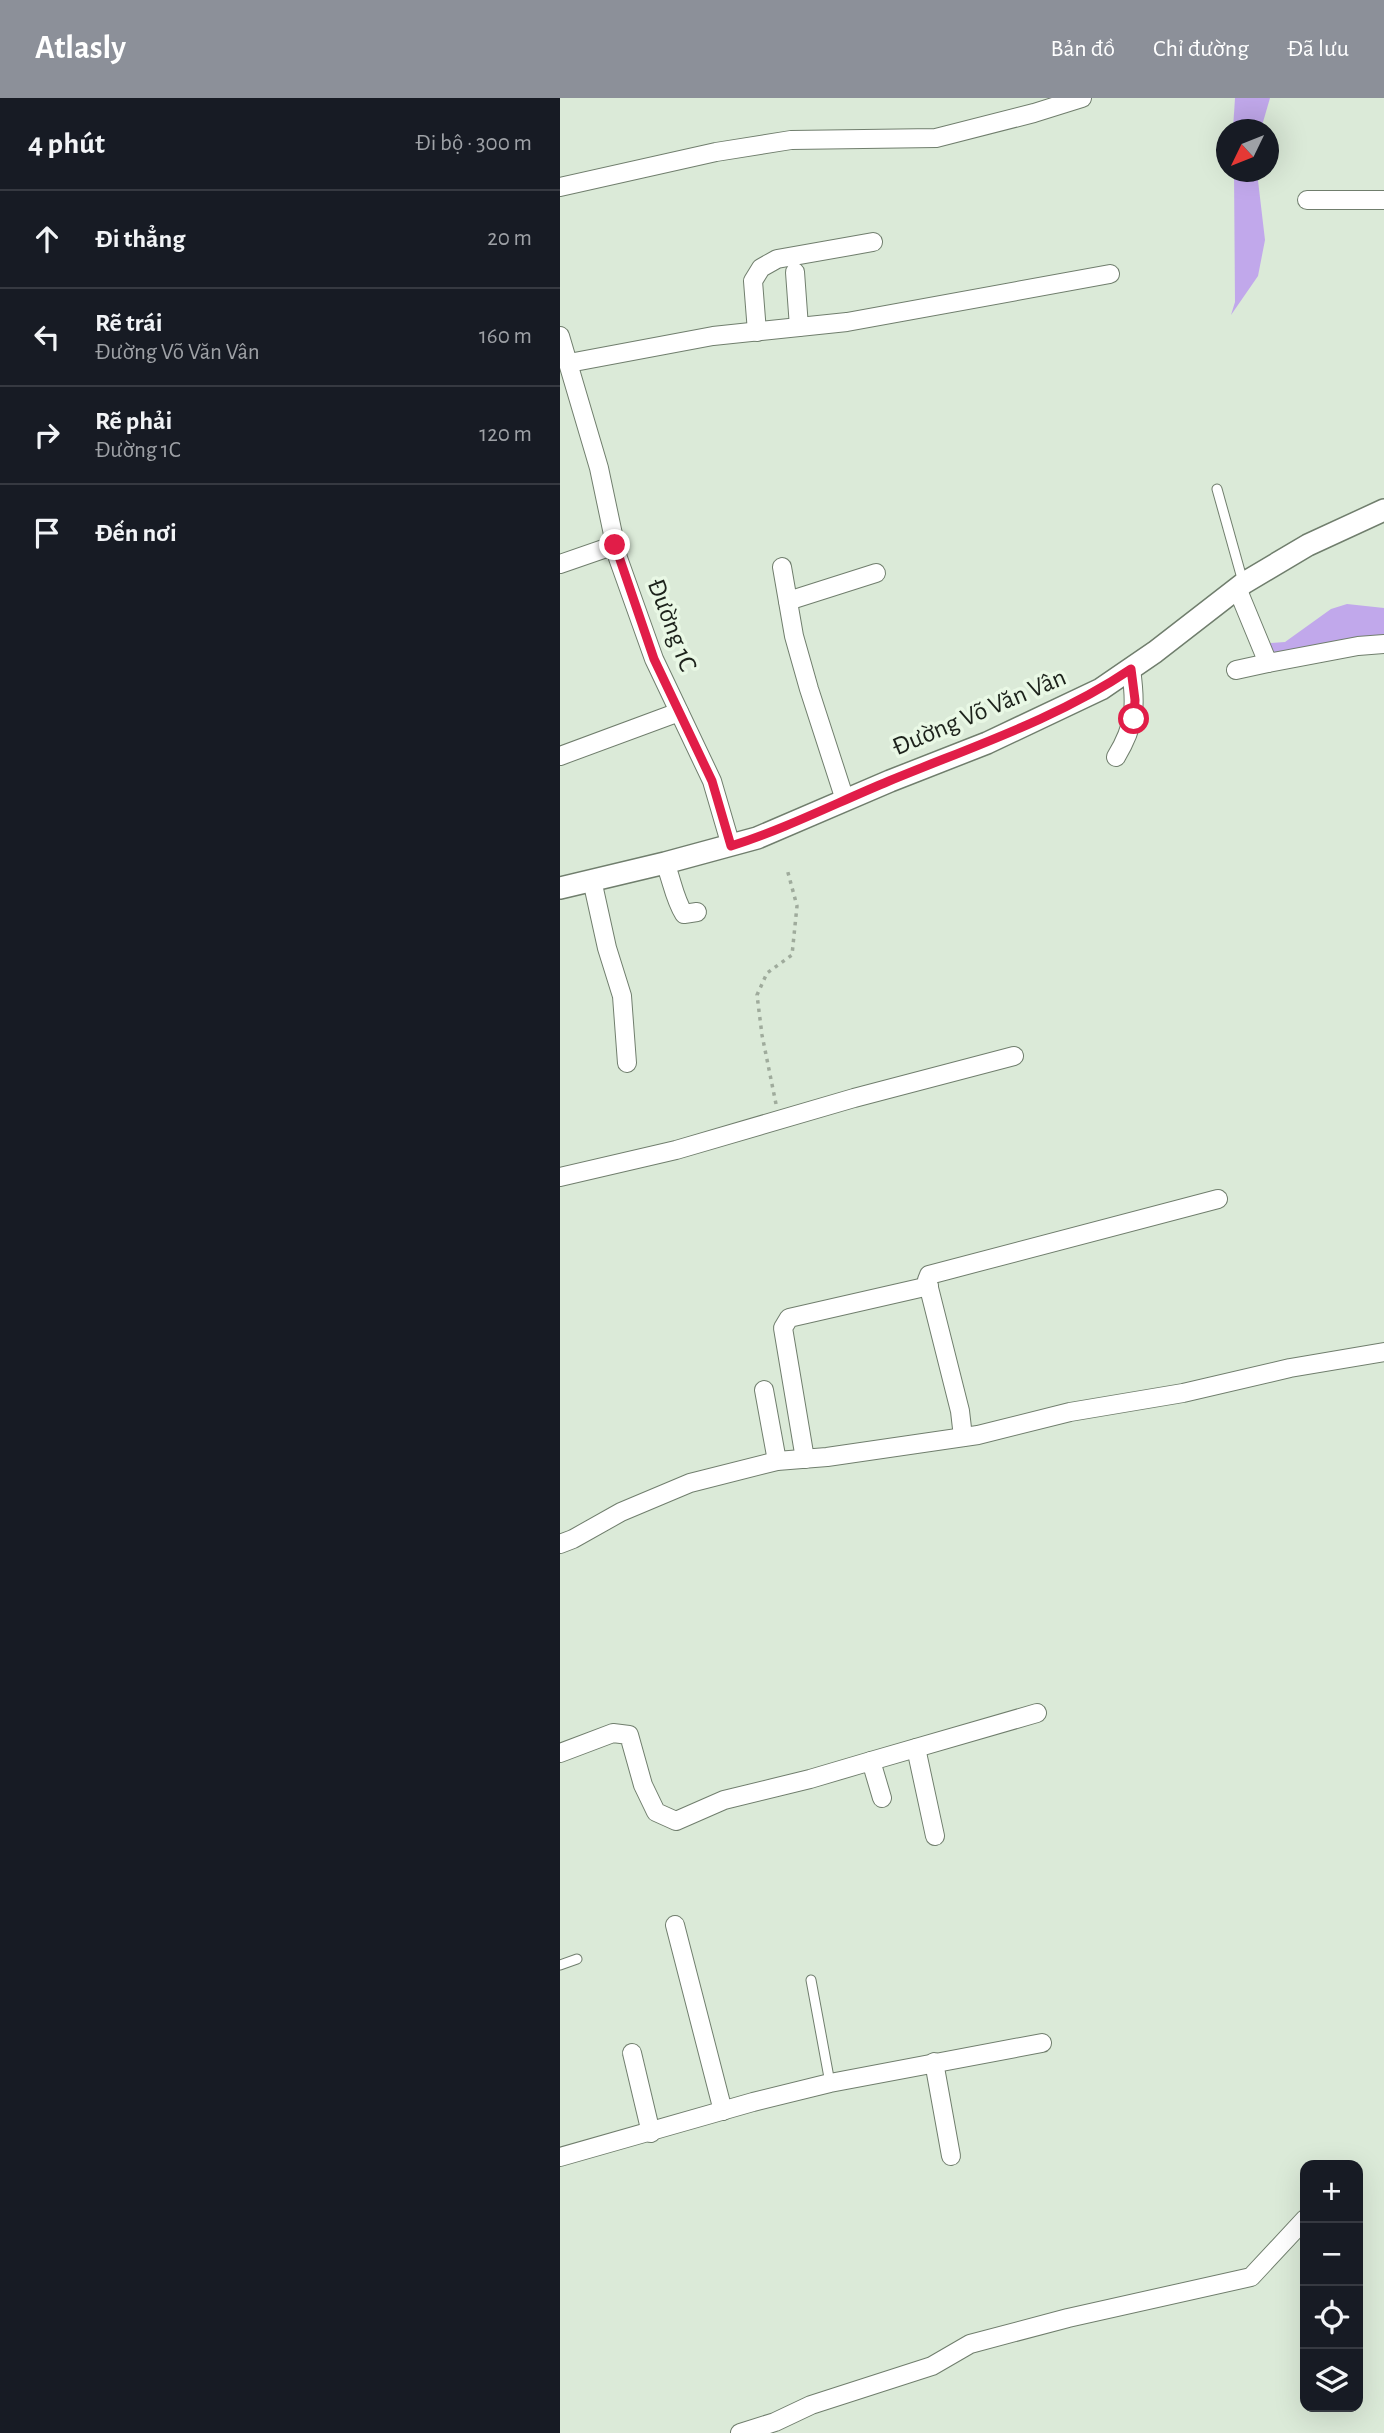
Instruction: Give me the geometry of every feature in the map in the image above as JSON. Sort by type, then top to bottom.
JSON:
[{"type":"street","points":[[560,187],[716,152],[790,140],[936,138],[1082,98]]},
{"type":"street","points":[[1307,200],[1384,200]]},
{"type":"street","points":[[757,332],[753,281],[761,268],[777,259],[873,242]]},
{"type":"street","points":[[795,272],[799,327]]},
{"type":"street","points":[[569,363],[713,336],[847,322],[1110,274]]},
{"type":"street","name":"Đường 1C","points":[[560,336],[599,468],[615,545],[654,659],[712,781],[731,846]]},
{"type":"street","name":"Đường Võ Văn Vân","points":[[560,888],[757,838],[999,738],[1101,689],[1240,586],[1308,545],[1384,510]]},
{"type":"street","points":[[560,564],[615,545]]},
{"type":"street","points":[[782,567],[794,636],[845,800]]},
{"type":"street","points":[[788,601],[876,573]]},
{"type":"street","points":[[1240,586],[1268,663]]},
{"type":"street","points":[[1236,670],[1358,646],[1384,644]]},
{"type":"street","points":[[1116,757],[1134,719],[1135,700],[1131,669]]},
{"type":"street","points":[[560,756],[680,712]]},
{"type":"street","points":[[666,863],[676,901],[684,914],[697,912]]},
{"type":"street","points":[[592,880],[607,948],[622,996],[627,1063]]},
{"type":"street","points":[[560,1177],[676,1150],[1014,1056]]},
{"type":"street","points":[[963,1437],[960,1410],[929,1286],[929,1275],[1218,1199]]},
{"type":"street","points":[[805,1459],[783,1328],[785,1322],[789,1318],[929,1286]]},
{"type":"street","points":[[560,1544],[621,1512],[690,1483],[776,1461],[963,1437],[1070,1412],[1183,1393],[1290,1368],[1384,1352]]},
{"type":"street","points":[[764,1390],[776,1461]]},
{"type":"street","points":[[560,1753],[613,1732],[629,1735],[643,1785],[656,1812],[676,1821],[724,1800],[810,1779],[1037,1713]]},
{"type":"street","points":[[916,1748],[935,1836]]},
{"type":"street","points":[[871,1761],[882,1798]]},
{"type":"street","points":[[675,1925],[723,2111]]},
{"type":"street","points":[[560,2157],[830,2083],[1042,2043]]},
{"type":"street","points":[[632,2053],[651,2133]]},
{"type":"street","points":[[934,2063],[951,2156]]},
{"type":"street","points":[[740,2433],[775,2422],[811,2405],[932,2366],[970,2344],[1068,2318],[1251,2277],[1301,2223]]},
{"type":"lane","points":[[1217,489],[1240,586]]},
{"type":"lane","points":[[560,1965],[577,1959]]},
{"type":"lane","points":[[811,1980],[830,2083]]},
{"type":"path","points":[[780,1119],[773,1093],[757,995],[767,973],[792,955],[797,906],[787,869]]},
{"type":"shaded area","points":[[1235,98],[1270,98],[1264,119],[1234,119]]},
{"type":"shaded area","points":[[1234,182],[1258,182],[1265,240],[1258,276],[1231,315],[1235,302]]},
{"type":"shaded area","points":[[1347,604],[1384,608],[1384,637],[1273,657],[1268,646],[1271,643],[1285,642],[1331,609]]},
{"type":"route","points":[[615,545],[654,659],[712,781],[731,846],[757,838],[987,743],[1101,689],[1131,669],[1135,700],[1134,719]]}]
